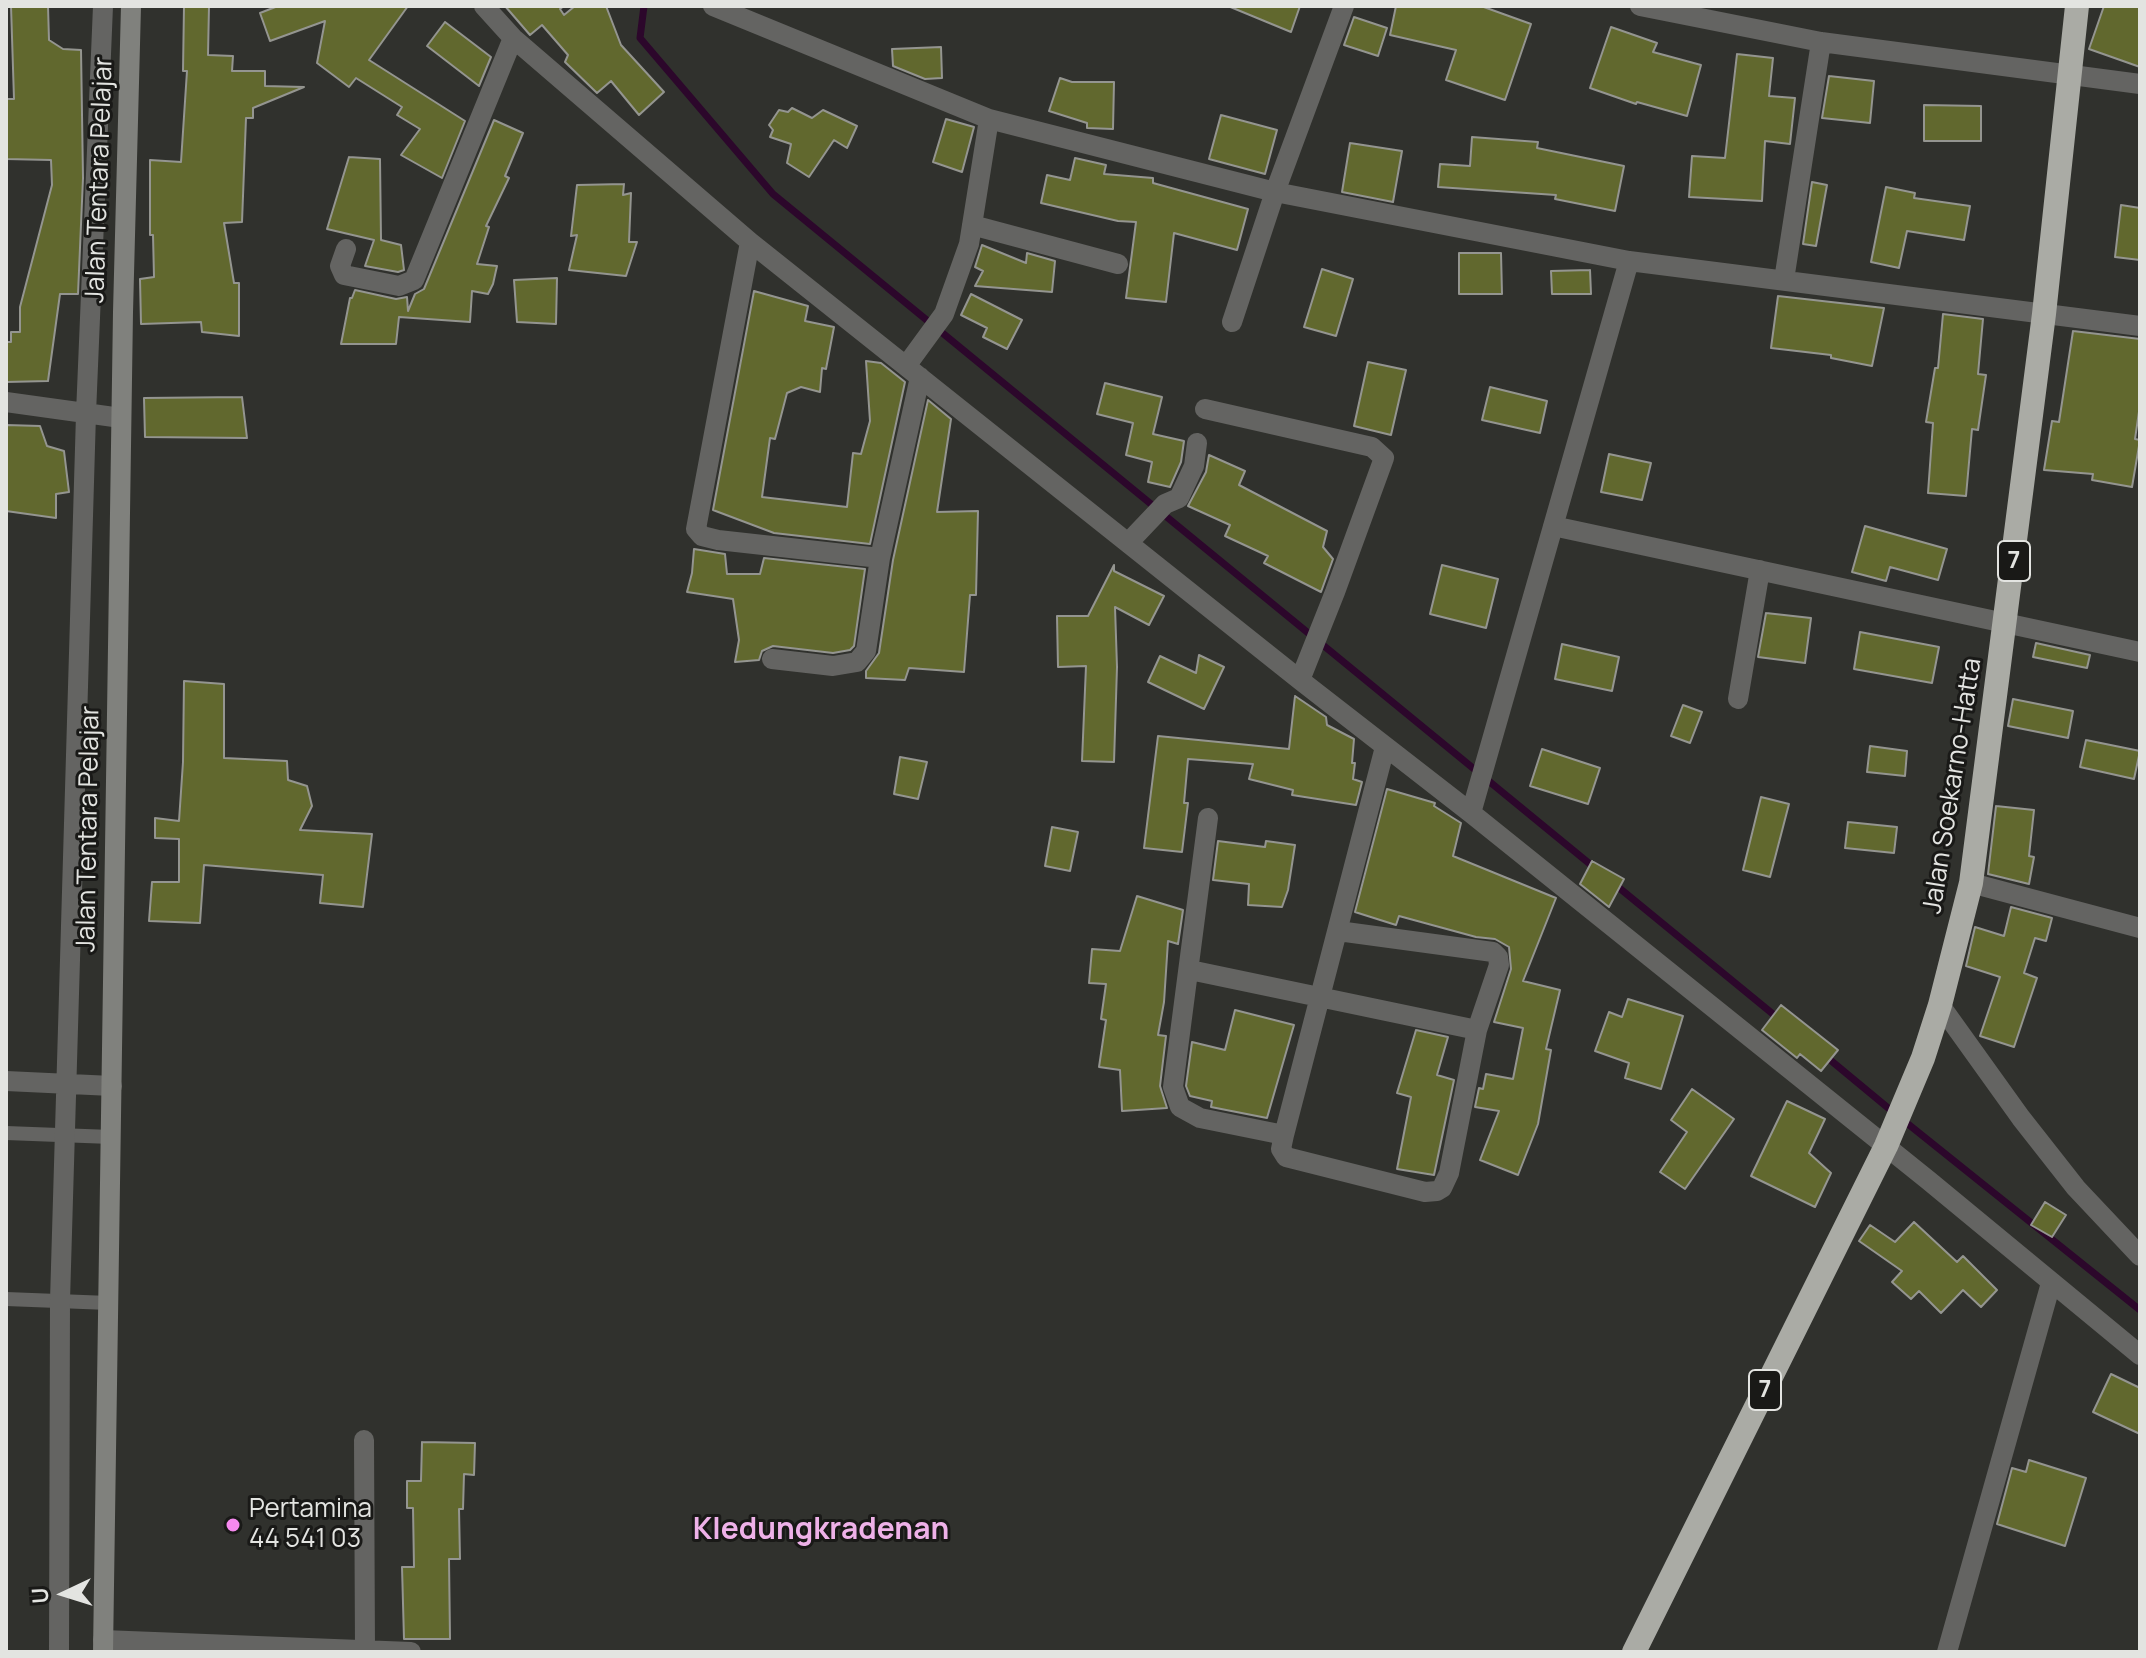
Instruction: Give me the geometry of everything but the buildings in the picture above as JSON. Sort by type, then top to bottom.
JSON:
[{"type":"highway","name":"Jalan Soekarno-Hatta","points":[[1634,1652],[1894,1126],[1940,1005],[1971,883],[2044,314],[2077,6]]},
{"type":"main road","name":"Jalan Tentara Pelajar","points":[[103,1646],[121,418],[131,6]]},
{"type":"street","points":[[59,1652],[60,1301],[86,414],[103,6]]},
{"type":"street","points":[[484,6],[513,38],[750,242],[1300,680],[1471,813],[1894,1126],[2051,1283],[2140,1355]]},
{"type":"street","points":[[713,6],[989,119],[1275,192],[1629,261],[2140,326]]},
{"type":"street","points":[[1232,322],[1275,192],[1344,6]]},
{"type":"street","points":[[1640,6],[1821,42],[2140,84]]},
{"type":"street","points":[[346,249],[340,266],[344,275],[399,286],[414,280],[513,38]]},
{"type":"street","points":[[1784,280],[1821,42]]},
{"type":"street","points":[[772,659],[833,666],[857,662],[866,651],[913,372],[927,339],[944,314],[969,244],[989,119]]},
{"type":"street","points":[[972,225],[1118,264]]},
{"type":"street","points":[[750,242],[696,529],[702,536],[718,540],[880,558]]},
{"type":"street","points":[[1471,813],[1629,261]]},
{"type":"street","points":[[6,402],[121,418]]},
{"type":"street","points":[[1205,409],[1372,447],[1384,458],[1300,680]]},
{"type":"street","points":[[1128,543],[1165,504],[1179,498],[1194,466],[1197,443]]},
{"type":"street","points":[[1553,526],[2140,652]]},
{"type":"street","points":[[1738,699],[1760,570]]},
{"type":"street","points":[[1338,931],[1496,953],[1499,965],[1477,1030],[1449,1173],[1442,1188],[1437,1191],[1425,1192],[1286,1157],[1281,1149],[1385,747]]},
{"type":"street","points":[[1208,818],[1173,1087],[1180,1107],[1200,1118],[1284,1135]]},
{"type":"street","points":[[1971,883],[2140,928]]},
{"type":"street","points":[[1190,970],[1477,1030]]},
{"type":"street","points":[[1940,1005],[2076,1188],[2140,1256]]},
{"type":"street","points":[[6,1081],[112,1086]]},
{"type":"street","points":[[1947,1652],[2051,1283]]},
{"type":"street","points":[[364,1440],[365,1650]]},
{"type":"street","points":[[103,1646],[411,1652]]},
{"type":"lane","points":[[6,1133],[111,1137]]},
{"type":"lane","points":[[6,1299],[109,1303]]},
{"type":"waterway","points":[[644,6],[640,38],[773,194],[1596,869]]},
{"type":"waterway","points":[[1612,882],[1779,1019]]},
{"type":"waterway","points":[[1823,1054],[1893,1112]]},
{"type":"waterway","points":[[1903,1120],[2140,1310]]},
{"type":"place","name":"Pertamina 44 541 03","points":[[233,1525]]},
{"type":"district","name":"Kledungkradenan","points":[[821,1531]]}]
